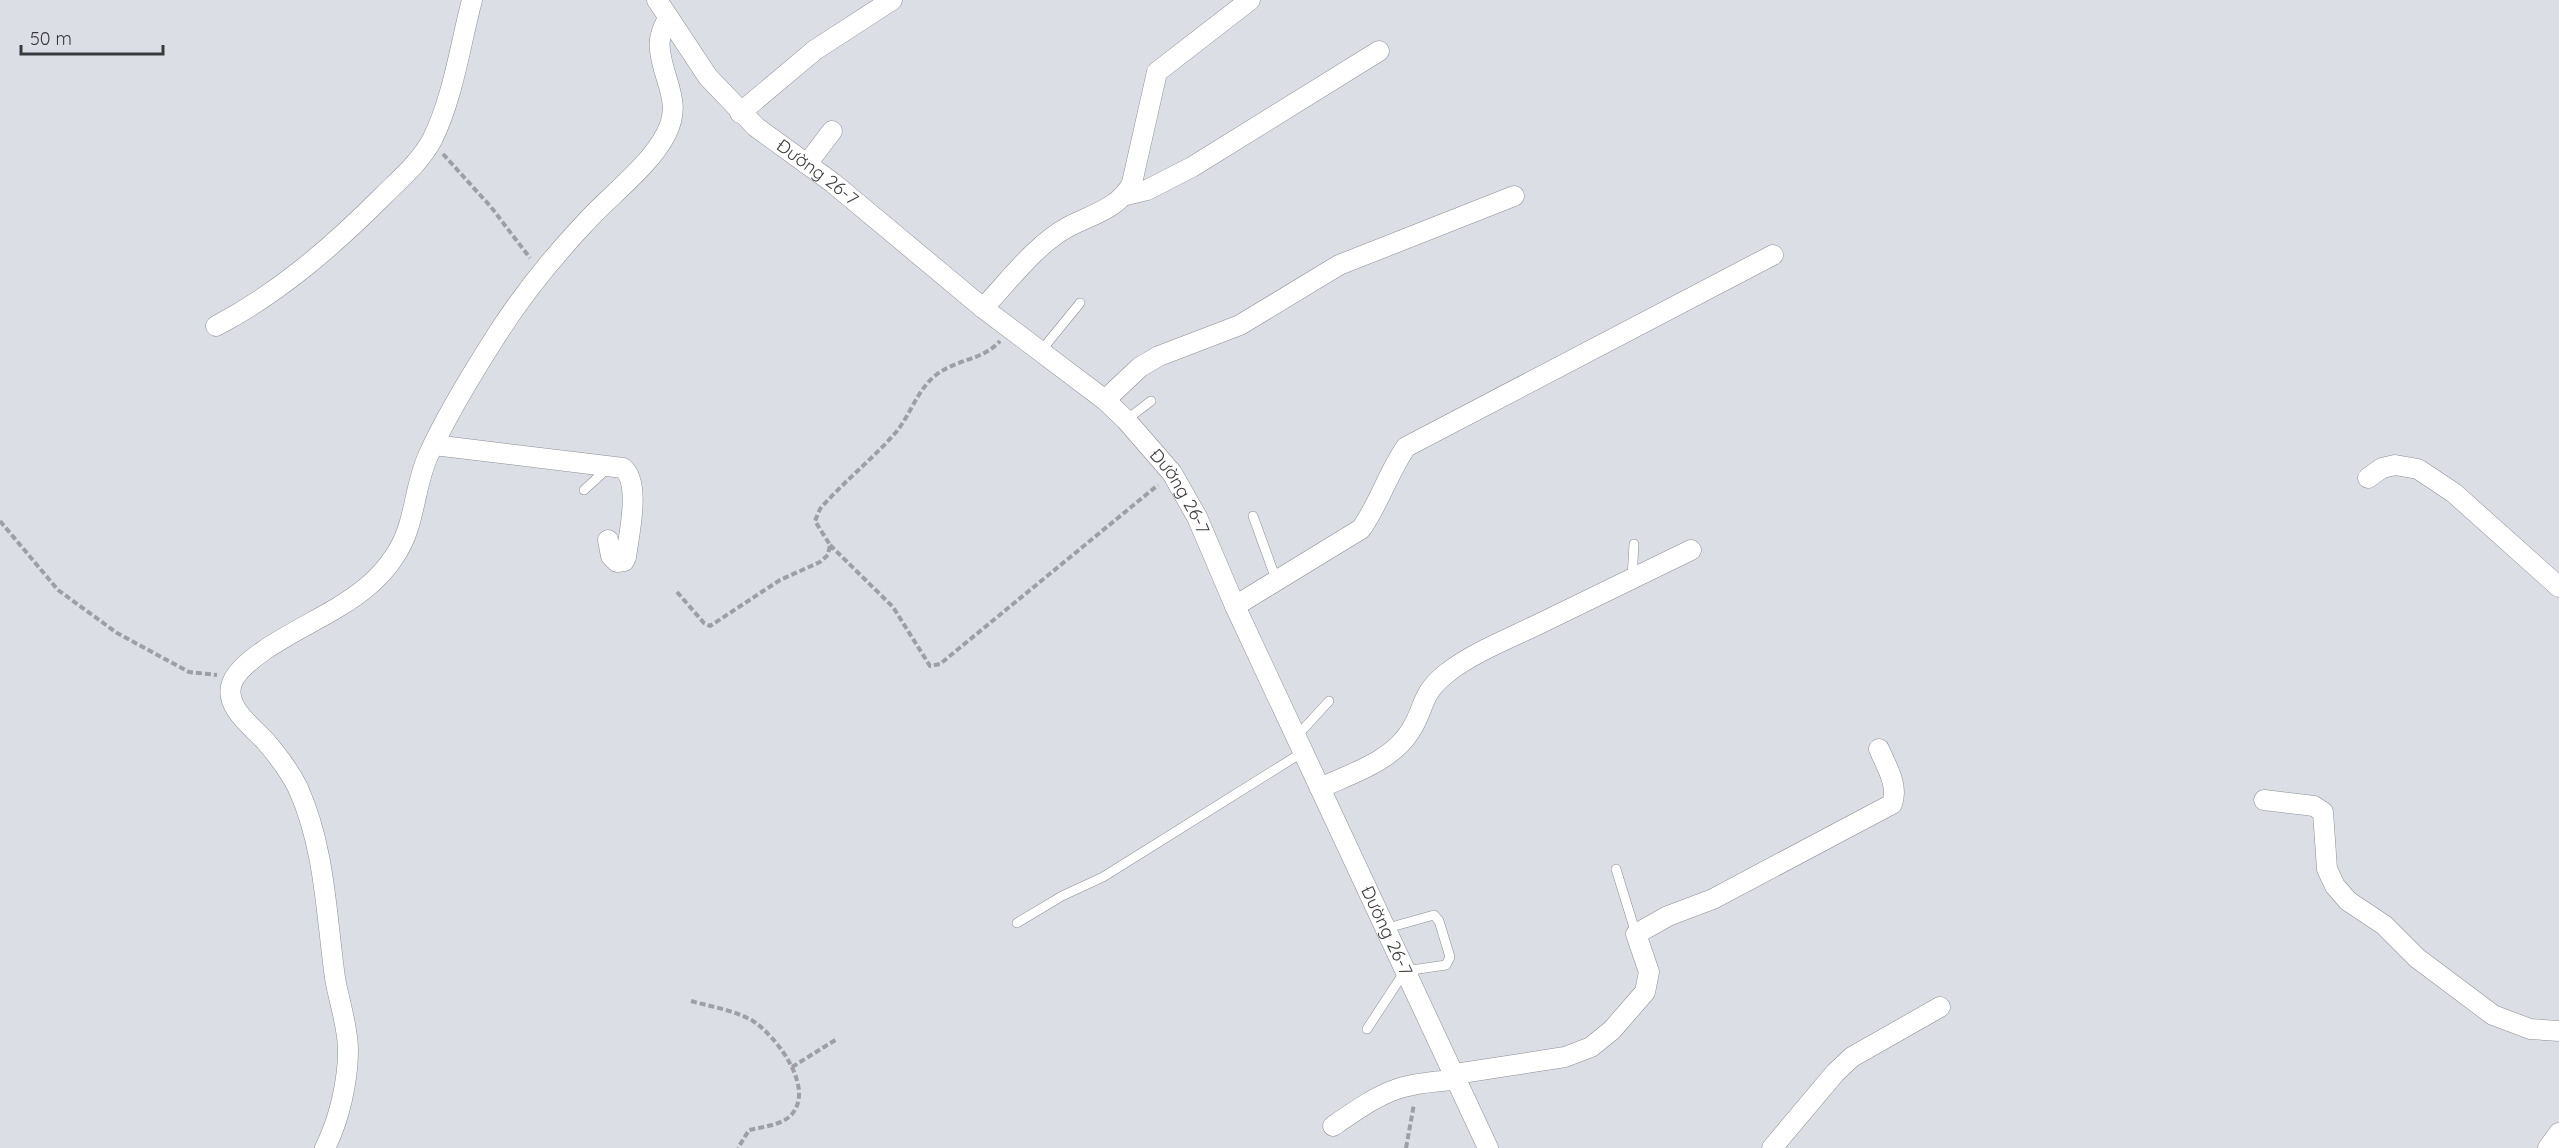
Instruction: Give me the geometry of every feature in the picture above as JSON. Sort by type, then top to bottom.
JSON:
[{"type":"street","points":[[216,326],[255,304],[305,267],[402,178],[431,141],[442,117],[472,0]]},
{"type":"street","name":"Đường 26-7","points":[[657,0],[708,77],[740,113],[807,164],[983,308],[1105,400],[1126,420],[1172,473],[1197,518],[1235,606],[1384,929],[1488,1148]]},
{"type":"street","points":[[740,113],[815,50],[892,0]]},
{"type":"street","points":[[1126,195],[1132,183],[1157,72],[1250,0]]},
{"type":"street","points":[[326,1148],[337,1115],[348,1050],[333,963],[328,902],[311,828],[297,785],[267,743],[235,707],[230,693],[235,677],[274,644],[341,606],[387,567],[410,527],[423,469],[434,445],[498,333],[542,273],[585,222],[647,159],[668,131],[673,115],[674,98],[659,48],[660,35],[668,18]]},
{"type":"street","points":[[983,308],[1041,247],[1065,228],[1102,211],[1126,195],[1147,189],[1191,167],[1379,51]]},
{"type":"street","points":[[807,164],[832,131]]},
{"type":"street","points":[[1105,400],[1140,367],[1160,356],[1240,325],[1339,265],[1514,196]]},
{"type":"street","points":[[1235,606],[1361,530],[1372,513],[1394,464],[1406,447],[1773,255]]},
{"type":"street","points":[[434,445],[623,468],[630,474],[633,487],[624,561],[617,561],[611,556],[608,540]]},
{"type":"street","points":[[2368,478],[2382,468],[2395,465],[2418,469],[2454,493],[2559,587]]},
{"type":"street","points":[[1320,788],[1370,765],[1396,747],[1411,731],[1422,701],[1431,688],[1447,673],[1487,649],[1691,550]]},
{"type":"street","points":[[1333,1126],[1384,1093],[1418,1082],[1565,1057],[1591,1047],[1612,1030],[1645,992],[1649,972],[1636,934],[1668,916],[1713,899],[1892,804],[1896,794],[1894,784],[1879,749]]},
{"type":"street","points":[[2264,800],[2314,806],[2323,812],[2327,869],[2335,886],[2348,901],[2384,925],[2417,958],[2493,1015],[2530,1029],[2559,1031]]},
{"type":"street","points":[[1772,1148],[1835,1073],[1852,1057],[1940,1007]]},
{"type":"street","points":[[2548,1148],[2559,1133]]},
{"type":"lane","points":[[1040,352],[1080,303]]},
{"type":"lane","points":[[1126,420],[1151,401]]},
{"type":"lane","points":[[584,490],[609,466]]},
{"type":"lane","points":[[1253,516],[1277,582]]},
{"type":"lane","points":[[1632,579],[1634,544]]},
{"type":"lane","points":[[1017,923],[1062,896],[1102,877],[1300,744],[1329,701]]},
{"type":"lane","points":[[1616,869],[1636,934]]},
{"type":"lane","points":[[1367,1029],[1405,971],[1446,965],[1450,957],[1439,921],[1434,915],[1384,929]]},
{"type":"path","points":[[431,141],[491,207],[542,273]]},
{"type":"path","points":[[1010,329],[994,348],[977,358],[953,365],[935,375],[920,391],[911,411],[896,432],[820,509],[815,521],[830,545],[893,607],[930,666],[940,664],[1172,473]]},
{"type":"path","points":[[0,521],[58,590],[117,633],[189,672],[235,677]]},
{"type":"path","points":[[677,592],[704,624],[715,625],[755,595],[820,562],[828,555],[830,545]]},
{"type":"path","points":[[691,1001],[738,1013],[768,1032],[792,1067],[800,1085],[799,1102],[791,1115],[773,1125],[749,1130],[738,1148]]},
{"type":"path","points":[[792,1067],[837,1039]]},
{"type":"path","points":[[1406,1148],[1418,1082]]}]
